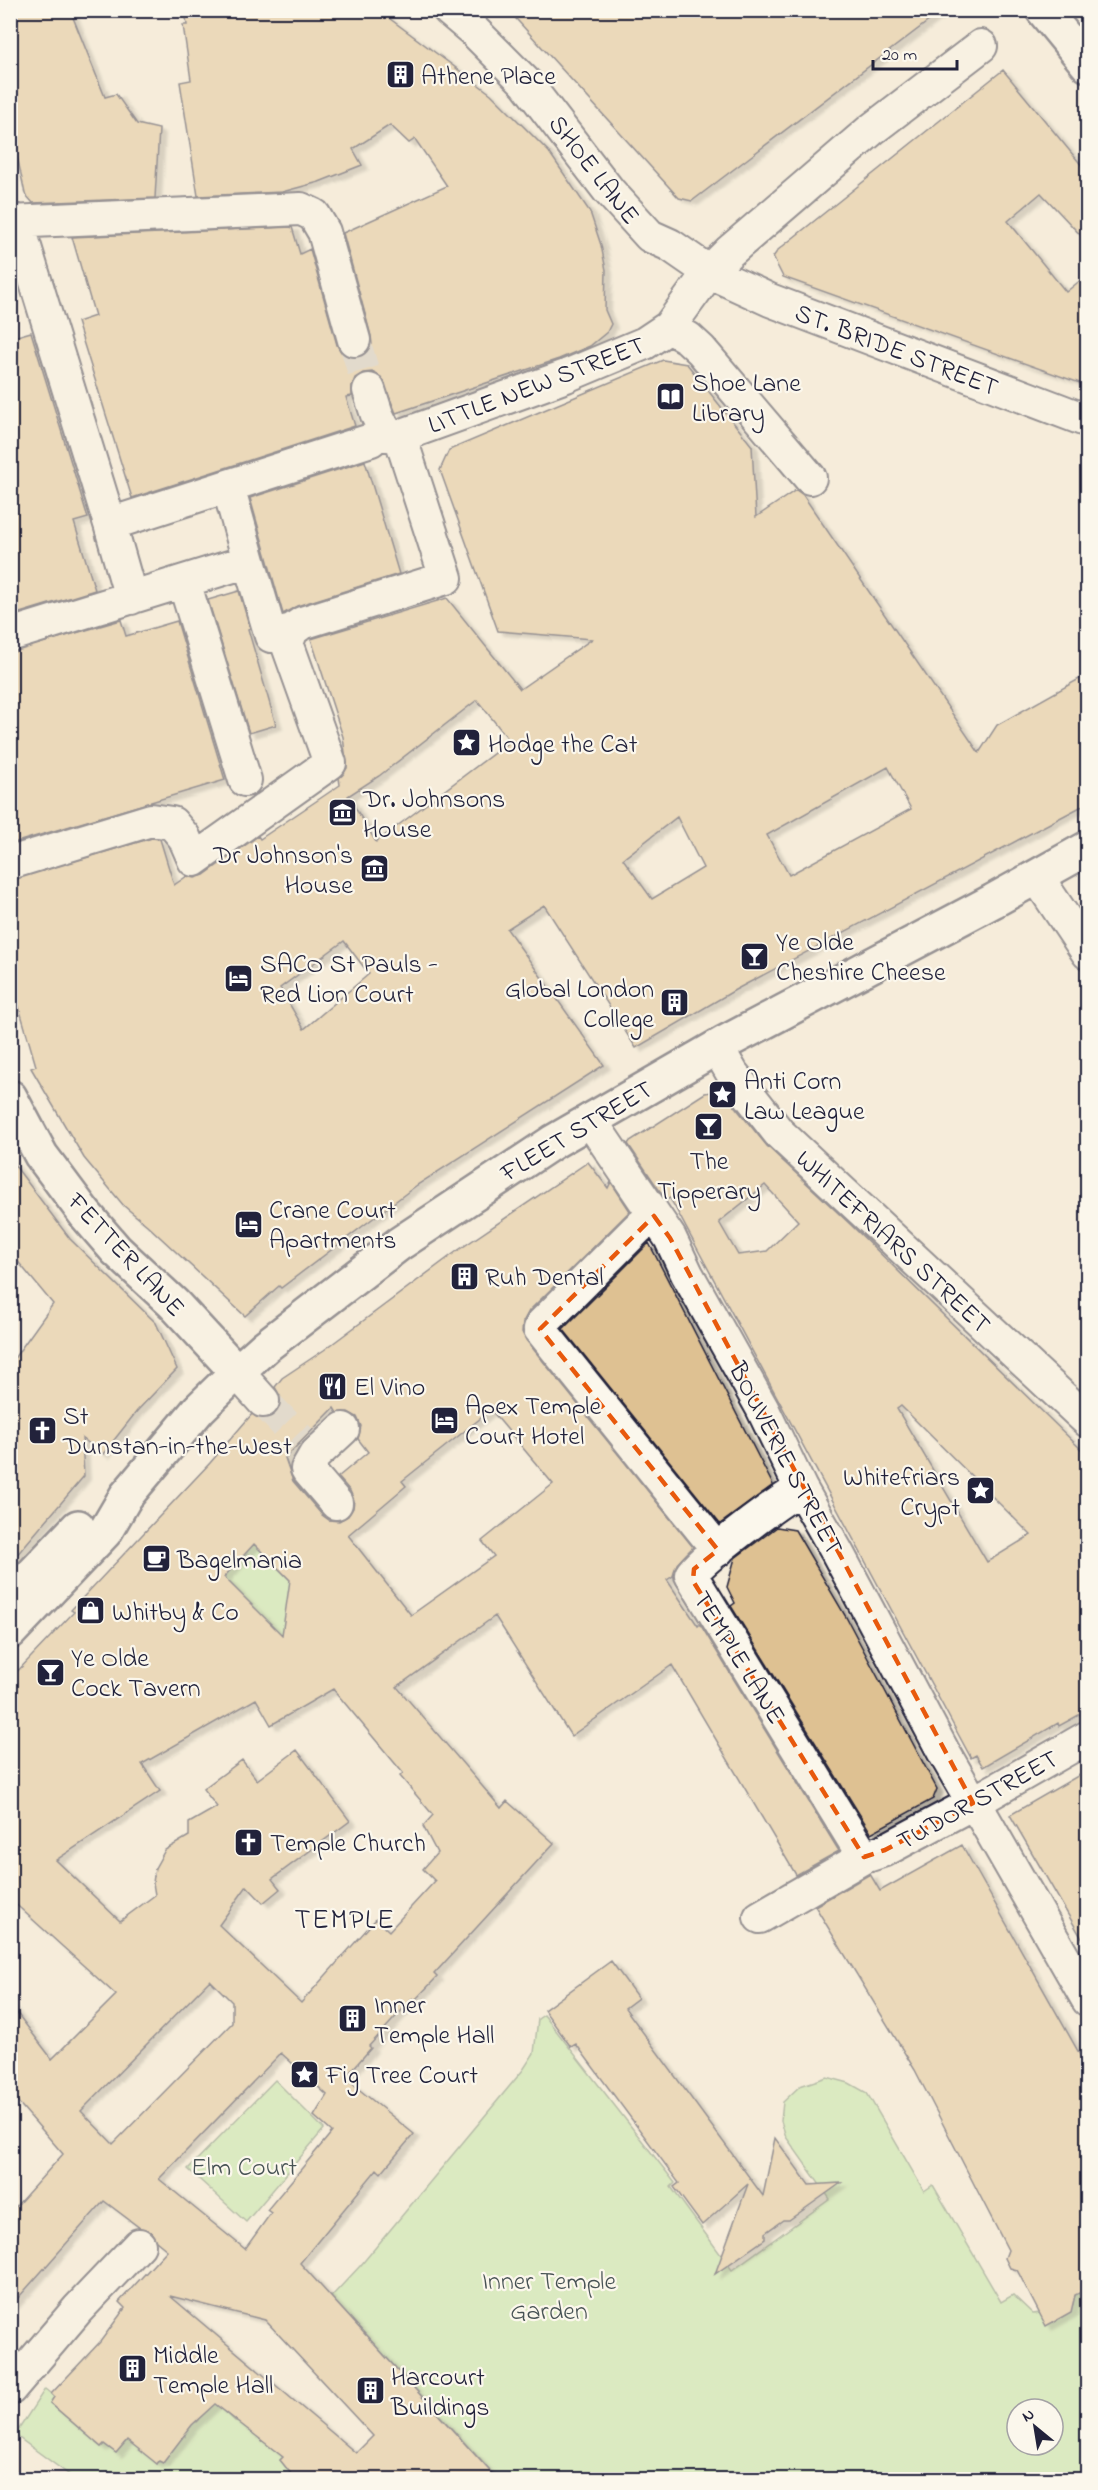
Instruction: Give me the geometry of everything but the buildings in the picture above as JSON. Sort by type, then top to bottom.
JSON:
[{"type":"street","name":"SHOE LANE","points":[[449,10],[474,31],[526,83],[634,221],[650,236],[670,245],[708,272]]},
{"type":"street","points":[[1043,10],[1088,65]]},
{"type":"street","points":[[810,478],[701,350],[688,338],[669,327],[708,272],[769,217],[871,130],[981,46]]},
{"type":"street","points":[[131,598],[110,524],[14,222],[301,209],[314,214],[324,232],[354,340]]},
{"type":"street","name":"ST. BRIDE STREET","points":[[708,272],[770,300],[899,351],[1088,421]]},
{"type":"street","name":"LITTLE NEW STREET","points":[[110,524],[386,438],[566,376],[645,344],[669,327]]},
{"type":"street","points":[[228,486],[271,636],[292,630],[302,623],[446,578],[386,438],[387,435],[377,415],[369,390]]},
{"type":"street","points":[[10,635],[249,561]]},
{"type":"street","points":[[184,582],[244,780]]},
{"type":"street","points":[[10,863],[151,820],[172,823],[184,837],[194,860],[330,763],[287,643],[292,630]]},
{"type":"street","name":"FLEET STREET","points":[[10,1632],[105,1532],[126,1496],[199,1409],[266,1346],[399,1244],[472,1194],[590,1120],[717,1047],[1088,848]]},
{"type":"street","points":[[1036,877],[1088,953]]},
{"type":"street","name":"WHITEFRIARS STREET","points":[[717,1047],[732,1073],[779,1133],[1088,1421]]},
{"type":"street","name":"FETTER LANE","points":[[10,1097],[41,1155],[85,1214],[116,1250],[174,1304],[237,1372]]},
{"type":"street","name":"BOUVERIE STREET","points":[[590,1120],[670,1238],[687,1274],[762,1408],[801,1489],[973,1803],[1088,2000]]},
{"type":"street","points":[[654,1216],[638,1228],[542,1324],[540,1329],[718,1550]]},
{"type":"street","points":[[237,1372],[263,1401]]},
{"type":"street","points":[[336,1503],[307,1469],[308,1447],[343,1429]]},
{"type":"street","name":"TEMPLE LANE","points":[[801,1489],[788,1496],[718,1550],[694,1569],[691,1575],[864,1857]]},
{"type":"street","name":"FLEET STREET","points":[[10,1598],[97,1507],[126,1496]]},
{"type":"street","name":"TUDOR STREET","points":[[760,1917],[864,1857],[885,1850],[973,1803],[1088,1737]]},
{"type":"street","points":[[10,2389],[78,2309],[139,2245]]},
{"type":"highlighted area","points":[[654,1216],[670,1238],[973,1803],[885,1850],[864,1857],[693,1581],[694,1569],[718,1550],[540,1329]]},
{"type":"green space","points":[[254,1544],[290,1580],[288,1641],[215,1574],[241,1558]]},
{"type":"green space","name":"Inner Temple Garden","points":[[544,2015],[675,2183],[671,2187],[732,2270],[830,2199],[786,2137],[781,2121],[783,2102],[800,2086],[827,2077],[849,2083],[867,2093],[924,2191],[933,2185],[1001,2302],[1013,2295],[1033,2314],[1037,2314],[1073,2304],[1075,2295],[1087,2289],[1087,2479],[498,2479],[331,2297],[361,2265],[523,2070],[534,2053],[538,2019]]},
{"type":"green space","name":"Elm Court","points":[[275,2080],[324,2129],[246,2222],[188,2169]]},
{"type":"green space","points":[[45,2389],[55,2397],[50,2403],[86,2434],[89,2431],[99,2439],[96,2443],[101,2447],[104,2444],[116,2453],[131,2436],[157,2464],[159,2461],[163,2463],[182,2434],[185,2436],[184,2432],[194,2421],[198,2420],[212,2399],[235,2421],[239,2421],[283,2457],[280,2460],[296,2479],[75,2479],[15,2435]]},
{"type":"tunnel","points":[[354,340],[369,390]]},
{"type":"tunnel","points":[[263,1401],[301,1440]]},
{"type":"place","name":"Athene Place","points":[[400,75]]},
{"type":"place","name":"Shoe Lane Library","points":[[671,397]]},
{"type":"place","name":"Hodge the Cat","points":[[467,743]]},
{"type":"place","name":"Dr. Johnsons House","points":[[342,813]]},
{"type":"place","name":"Dr Johnson's House","points":[[374,869]]},
{"type":"place","name":"Ye Olde Cheshire Cheese","points":[[755,956]]},
{"type":"place","name":"SACO St Pauls - Red Lion Court","points":[[239,978]]},
{"type":"place","name":"Global London College","points":[[675,1003]]},
{"type":"place","name":"Anti Corn Law League","points":[[723,1095]]},
{"type":"place","name":"The Tipperary","points":[[709,1126]]},
{"type":"place","name":"Crane Court Apartments","points":[[248,1224]]},
{"type":"place","name":"Ruh Dental","points":[[464,1276]]},
{"type":"place","name":"El Vino","points":[[333,1386]]},
{"type":"place","name":"Apex Temple Court Hotel","points":[[444,1420]]},
{"type":"place","name":"St Dunstan-in-the-West","points":[[42,1430]]},
{"type":"place","name":"Whitefriars Crypt","points":[[981,1491]]},
{"type":"place","name":"Bagelmania","points":[[156,1559]]},
{"type":"place","name":"Whitby & Co","points":[[91,1611]]},
{"type":"place","name":"Ye Olde Cock Tavern","points":[[50,1672]]},
{"type":"place","name":"Temple Church","points":[[249,1842]]},
{"type":"place","name":"Inner Temple Hall","points":[[353,2019]]},
{"type":"place","name":"Fig Tree Court","points":[[305,2074]]},
{"type":"place","name":"Middle Temple Hall","points":[[132,2369]]},
{"type":"place","name":"Harcourt Buildings","points":[[370,2391]]},
{"type":"district","name":"TEMPLE","points":[[345,1918]]}]
